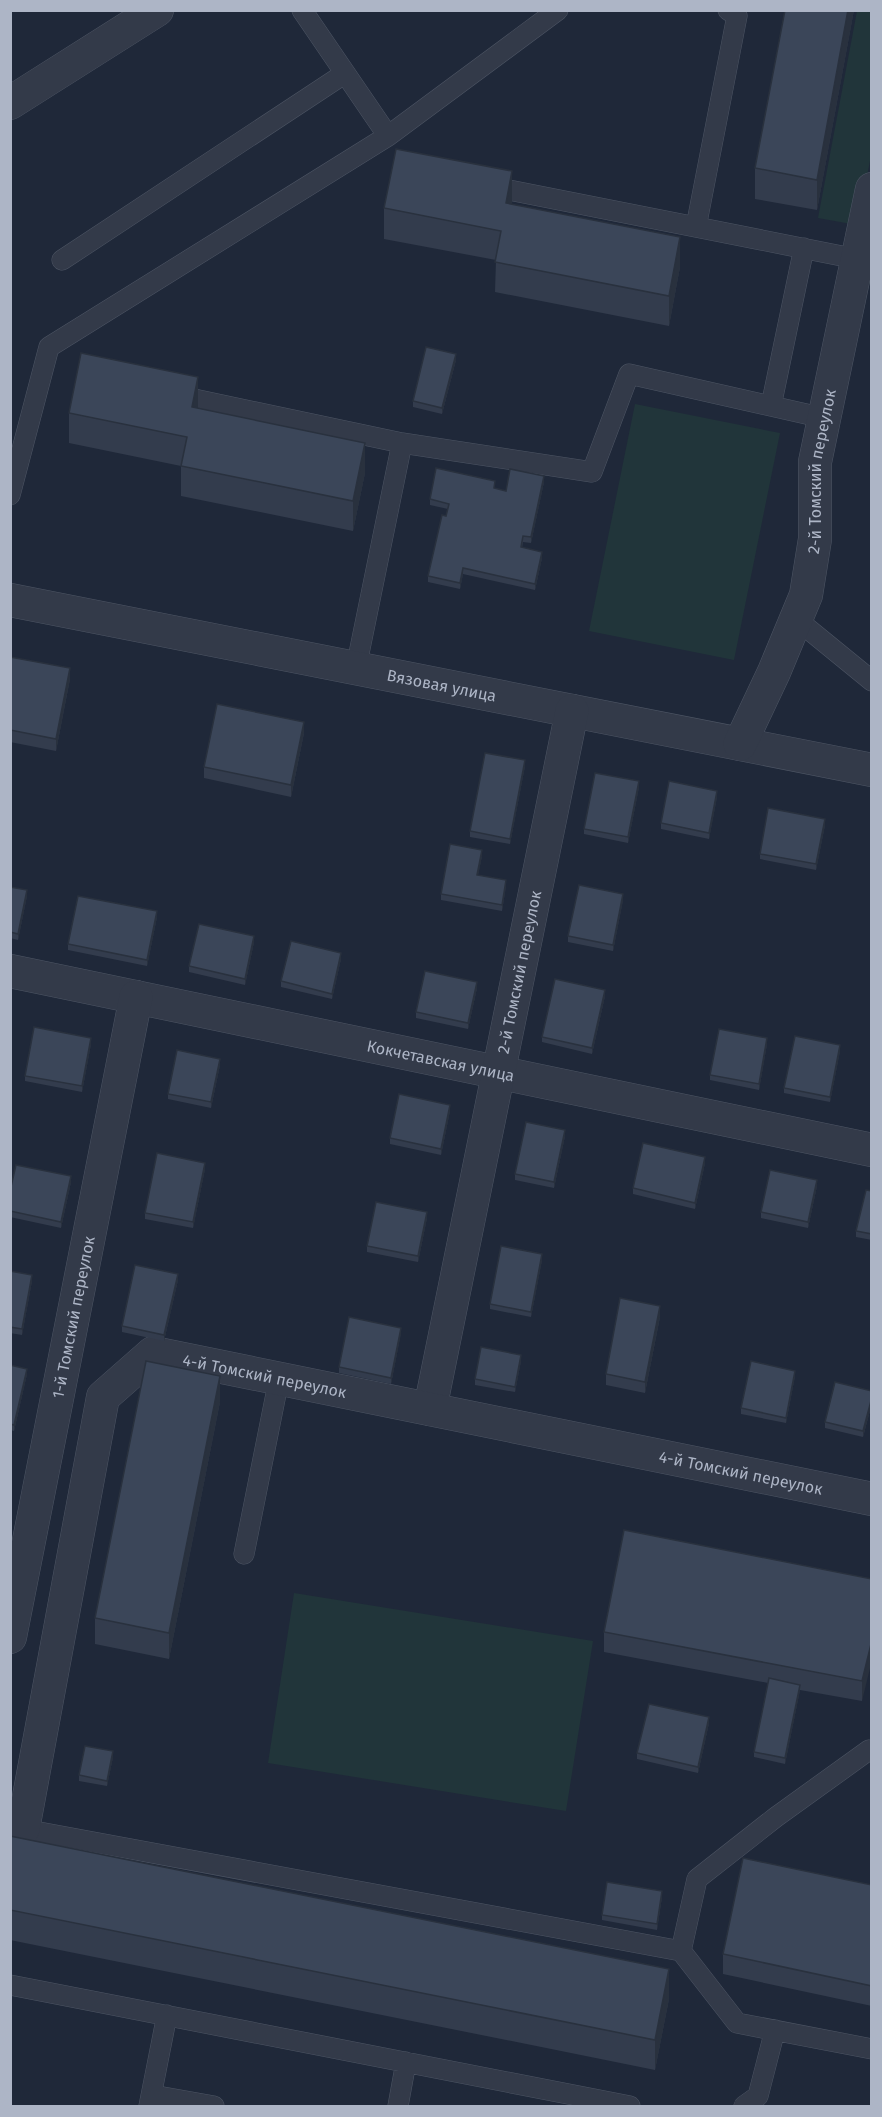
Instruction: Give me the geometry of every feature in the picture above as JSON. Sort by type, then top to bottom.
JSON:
[{"type":"street","points":[[10,103],[157,10]]},
{"type":"street","name":"2-й Томский переулок","points":[[740,744],[806,595],[815,540],[815,462],[872,189]]},
{"type":"street","name":"Вязовая улица","points":[[10,600],[872,770]]},
{"type":"street","name":"2-й Томский переулок","points":[[430,1409],[572,711]]},
{"type":"street","name":"Кокчетавская улица","points":[[10,971],[872,1150]]},
{"type":"street","name":"1-й Томский переулок","points":[[10,1637],[136,997]]},
{"type":"street","name":"4-й Томский переулок","points":[[16,1828],[103,1397],[153,1353],[872,1499]]},
{"type":"lane","points":[[302,10],[388,136]]},
{"type":"lane","points":[[10,495],[49,347],[388,136],[558,10]]},
{"type":"lane","points":[[696,227],[737,16],[728,10]]},
{"type":"lane","points":[[62,260],[344,74]]},
{"type":"lane","points":[[509,190],[857,259]]},
{"type":"lane","points":[[771,406],[804,248]]},
{"type":"lane","points":[[194,399],[402,443],[592,472],[629,374],[824,418]]},
{"type":"lane","points":[[356,668],[402,443]]},
{"type":"lane","points":[[796,619],[872,681]]},
{"type":"lane","points":[[243,1554],[279,1379]]},
{"type":"lane","points":[[681,1951],[696,1879],[776,1817],[869,1750]]},
{"type":"lane","points":[[16,1828],[681,1951],[737,2023],[872,2049]]},
{"type":"lane","points":[[10,1985],[630,2106]]},
{"type":"lane","points":[[167,2015],[151,2101],[214,2106]]},
{"type":"lane","points":[[744,2106],[758,2096],[775,2030]]},
{"type":"lane","points":[[398,2106],[406,2062]]},
{"type":"green space","points":[[857,11],[871,11],[871,156],[857,225],[818,218]]},
{"type":"green space","points":[[635,404],[780,433],[734,660],[589,631]]},
{"type":"green space","points":[[294,1593],[593,1641],[566,1811],[268,1763]]},
{"type":"building","points":[[785,10],[848,10],[817,180],[755,168]]},
{"type":"building","points":[[396,149],[512,171],[506,203],[680,237],[669,296],[495,262],[501,231],[384,208]]},
{"type":"building","points":[[426,347],[456,354],[442,408],[413,401]]},
{"type":"building","points":[[81,353],[198,377],[192,407],[365,443],[353,501],[181,466],[187,437],[69,413]]},
{"type":"building","points":[[436,468],[495,481],[494,488],[506,491],[510,469],[544,476],[531,537],[523,536],[521,547],[542,552],[535,584],[463,568],[460,583],[428,576],[442,515],[446,516],[449,504],[430,499]]},
{"type":"building","points":[[10,657],[70,668],[56,739],[10,730]]},
{"type":"building","points":[[217,704],[304,722],[291,785],[204,767]]},
{"type":"building","points":[[485,753],[525,760],[510,839],[470,831]]},
{"type":"building","points":[[595,773],[639,781],[628,837],[584,829]]},
{"type":"building","points":[[669,781],[717,791],[709,833],[661,823]]},
{"type":"building","points":[[768,808],[825,819],[816,864],[760,854]]},
{"type":"building","points":[[450,844],[482,850],[477,875],[506,880],[502,905],[441,894]]},
{"type":"building","points":[[579,885],[623,894],[613,945],[568,936]]},
{"type":"building","points":[[10,887],[27,890],[18,934],[10,932]]},
{"type":"building","points":[[78,896],[157,911],[147,960],[68,944]]},
{"type":"building","points":[[199,924],[254,936],[245,979],[189,966]]},
{"type":"building","points":[[291,941],[341,953],[332,994],[281,981]]},
{"type":"building","points":[[425,971],[477,982],[468,1023],[416,1012]]},
{"type":"building","points":[[555,979],[605,990],[592,1048],[542,1037]]},
{"type":"building","points":[[34,1027],[91,1038],[82,1086],[25,1076]]},
{"type":"building","points":[[719,1029],[767,1038],[759,1084],[710,1075]]},
{"type":"building","points":[[795,1036],[840,1045],[830,1097],[784,1088]]},
{"type":"building","points":[[177,1050],[220,1059],[211,1102],[168,1094]]},
{"type":"building","points":[[399,1094],[450,1105],[441,1149],[390,1138]]},
{"type":"building","points":[[526,1122],[565,1130],[554,1182],[515,1174]]},
{"type":"building","points":[[643,1143],[705,1157],[695,1203],[633,1188]]},
{"type":"building","points":[[157,1153],[205,1163],[193,1222],[145,1213]]},
{"type":"building","points":[[16,1165],[71,1176],[61,1222],[10,1211],[10,1191]]},
{"type":"building","points":[[770,1170],[817,1180],[808,1222],[761,1212]]},
{"type":"building","points":[[866,1190],[872,1191],[872,1234],[856,1231]]},
{"type":"building","points":[[376,1202],[427,1212],[418,1256],[367,1246]]},
{"type":"building","points":[[501,1246],[542,1254],[531,1312],[490,1304]]},
{"type":"building","points":[[135,1265],[178,1274],[164,1335],[122,1326]]},
{"type":"building","points":[[10,1271],[32,1275],[22,1329],[10,1327]]},
{"type":"building","points":[[620,1298],[660,1306],[645,1382],[606,1374]]},
{"type":"building","points":[[349,1317],[401,1328],[391,1378],[339,1367]]},
{"type":"building","points":[[481,1347],[521,1355],[515,1387],[475,1379]]},
{"type":"building","points":[[146,1361],[220,1376],[169,1633],[95,1618]]},
{"type":"building","points":[[751,1361],[795,1371],[786,1418],[741,1408]]},
{"type":"building","points":[[10,1365],[27,1369],[14,1425],[10,1424]]},
{"type":"building","points":[[835,1382],[872,1391],[863,1431],[825,1422]]},
{"type":"building","points":[[624,1530],[872,1579],[872,1640],[862,1681],[604,1632]]},
{"type":"building","points":[[769,1678],[800,1685],[785,1758],[754,1752]]},
{"type":"building","points":[[649,1704],[709,1717],[698,1767],[637,1753]]},
{"type":"building","points":[[85,1746],[113,1751],[107,1781],[79,1775]]},
{"type":"building","points":[[10,1836],[669,1969],[655,2040],[10,1910]]},
{"type":"building","points":[[743,1858],[872,1885],[872,1986],[723,1954]]},
{"type":"building","points":[[607,1882],[662,1891],[657,1924],[602,1915]]}]
